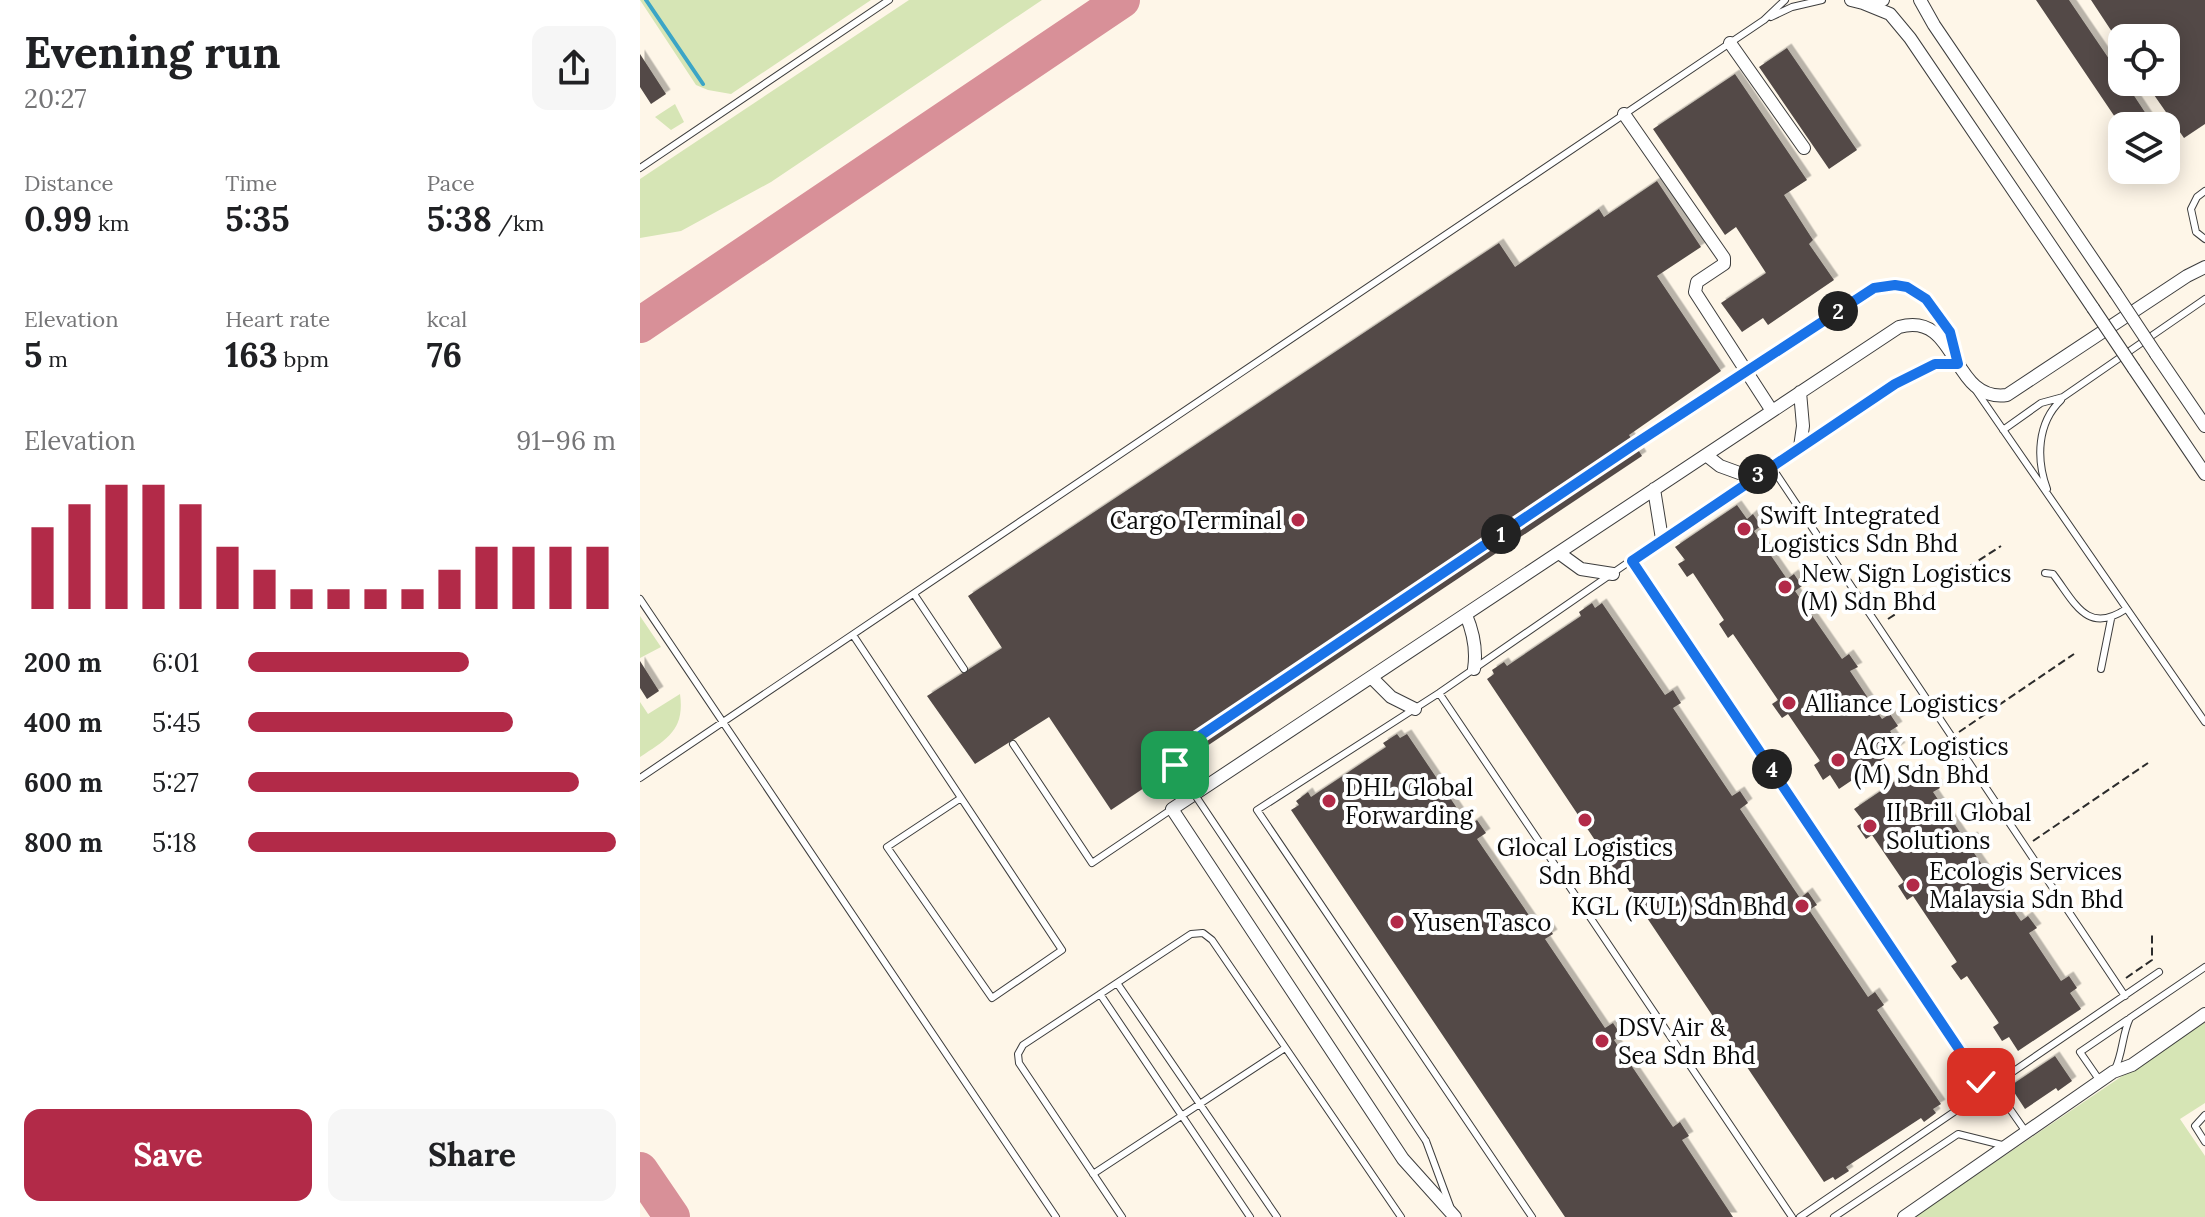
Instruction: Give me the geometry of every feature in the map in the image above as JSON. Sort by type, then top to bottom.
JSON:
[{"type":"street","points":[[1856,1],[1883,0]]},
{"type":"street","points":[[1920,0],[2205,426]]},
{"type":"street","points":[[1856,1],[1890,14],[1910,38],[2205,474]]},
{"type":"street","points":[[1730,43],[1804,148]]},
{"type":"street","points":[[1624,114],[1724,258],[1724,264],[1697,282],[1695,292],[1772,411]]},
{"type":"street","points":[[1454,1215],[1403,1159],[1172,809],[1899,327],[1917,324],[1935,333],[1975,388],[1993,396],[2013,393],[2205,267]]},
{"type":"street","points":[[1800,392],[1803,426],[1800,447]]},
{"type":"street","points":[[1706,455],[1720,466],[1753,478]]},
{"type":"street","points":[[1654,489],[1662,539]]},
{"type":"street","points":[[1559,553],[1581,569],[1613,574]]},
{"type":"street","points":[[1466,615],[1474,639],[1474,669]]},
{"type":"street","points":[[1372,678],[1391,697],[1415,709]]},
{"type":"street","points":[[1904,1217],[2113,1072],[2132,1065],[2205,1014]]},
{"type":"lane","points":[[640,168],[889,0]]},
{"type":"lane","points":[[1764,20],[1785,0]]},
{"type":"lane","points":[[640,778],[1764,20],[1792,7],[1822,0]]},
{"type":"lane","points":[[1844,0],[1856,1]]},
{"type":"lane","points":[[2205,191],[2193,202],[2191,217],[2196,232],[2205,239]]},
{"type":"lane","points":[[1454,1215],[1426,1141],[1175,765],[1174,757],[1179,750],[1856,299],[1882,286],[1895,285],[1917,291],[1950,332],[1958,364],[1943,362],[1919,371],[1662,539],[1415,709],[1257,810],[1532,1217]]},
{"type":"lane","points":[[2052,501],[2043,476],[2041,435],[2044,421],[2063,397],[2205,299]]},
{"type":"lane","points":[[1975,388],[2205,722]]},
{"type":"lane","points":[[2003,430],[2041,403],[2063,397]]},
{"type":"lane","points":[[1771,466],[2125,996]]},
{"type":"lane","points":[[1632,561],[1981,1082],[1998,1092],[2026,1132]]},
{"type":"lane","points":[[2045,573],[2053,574],[2082,613],[2099,620],[2111,619],[2126,609]]},
{"type":"lane","points":[[914,594],[964,669]]},
{"type":"lane","points":[[640,599],[1056,1217]]},
{"type":"lane","points":[[2101,669],[2111,619]]},
{"type":"lane","points":[[853,635],[1062,950],[992,998],[887,847],[961,798]]},
{"type":"lane","points":[[1439,693],[1792,1217]]},
{"type":"lane","points":[[1013,744],[1092,863],[1172,809]]},
{"type":"lane","points":[[1122,1217],[1019,1063],[1018,1054],[1023,1045],[1191,934],[1203,933],[1212,940],[1399,1216]]},
{"type":"lane","points":[[2100,1081],[2080,1052],[2205,967]]},
{"type":"lane","points":[[1800,1217],[2158,972]]},
{"type":"lane","points":[[1117,983],[1277,1217]]},
{"type":"lane","points":[[1100,994],[1250,1217]]},
{"type":"lane","points":[[2113,1072],[2130,1018]]},
{"type":"lane","points":[[1093,1174],[1285,1048]]},
{"type":"lane","points":[[2205,1115],[2195,1126],[2205,1142]]},
{"type":"lane","points":[[1834,1217],[1958,1134],[2006,1146]]},
{"type":"path","points":[[1877,626],[2001,546]]},
{"type":"path","points":[[1952,737],[2074,654]]},
{"type":"path","points":[[2025,846],[2148,763]]},
{"type":"path","points":[[2117,985],[2152,960],[2152,933]]},
{"type":"green space","points":[[640,0],[871,0],[731,94],[696,85]]},
{"type":"green space","points":[[909,0],[1042,0],[771,182],[681,231],[640,238],[640,179]]},
{"type":"green space","points":[[675,104],[684,122],[671,130],[655,117]]},
{"type":"green space","points":[[640,616],[661,647],[640,658]]},
{"type":"green space","points":[[680,694],[677,725],[666,739],[640,757],[640,702],[648,714]]},
{"type":"green space","points":[[2205,1020],[2205,1103],[2180,1119],[2205,1156],[2205,1217],[1914,1217]]},
{"type":"building","points":[[2036,0],[2069,0],[2108,57],[2108,96],[2134,96],[2145,112],[2112,112]]},
{"type":"building","points":[[2091,0],[2205,0],[2205,124],[2184,138],[2180,132],[2180,112],[2166,112],[2155,96],[2180,96],[2180,24],[2108,26]]},
{"type":"building","points":[[1787,48],[1857,150],[1829,169],[1759,67]]},
{"type":"building","points":[[640,54],[666,94],[651,104],[640,87]]},
{"type":"building","points":[[1735,74],[1807,180],[1784,195],[1813,240],[1809,244],[1834,280],[1768,325],[1763,318],[1742,332],[1721,303],[1766,273],[1736,227],[1725,235],[1653,129]]},
{"type":"building","name":"Cargo Terminal","points":[[1657,181],[1701,247],[1657,276],[1721,371],[1629,435],[1642,456],[1111,810],[1049,717],[975,764],[927,696],[1002,648],[968,596],[1499,243],[1515,267],[1599,209],[1604,217]]},
{"type":"building","points":[[1737,505],[1747,519],[1753,514],[1761,526],[1754,531],[1787,579],[1794,574],[1802,586],[1795,591],[1842,659],[1849,654],[1858,667],[1850,671],[1882,719],[1890,714],[1898,726],[1890,731],[1901,747],[1839,789],[1830,775],[1823,780],[1814,765],[1820,761],[1788,714],[1782,718],[1772,704],[1778,700],[1733,634],[1728,638],[1719,624],[1724,620],[1693,573],[1687,577],[1678,564],[1685,560],[1675,547]]},
{"type":"building","points":[[1592,603],[1595,608],[1602,603],[1665,695],[1673,690],[1681,703],[1673,708],[1732,796],[1740,791],[1748,803],[1740,809],[1800,898],[1808,892],[1817,905],[1809,910],[1868,997],[1875,992],[1884,1005],[1877,1010],[1941,1104],[1933,1109],[1936,1113],[1924,1122],[1921,1118],[1846,1167],[1849,1171],[1835,1180],[1833,1177],[1824,1182],[1487,679],[1494,674],[1492,670],[1504,662],[1507,666],[1581,616],[1579,612]]},
{"type":"building","points":[[640,661],[659,691],[647,699],[640,688]]},
{"type":"building","points":[[1397,734],[1400,738],[1407,734],[1469,826],[1477,820],[1486,833],[1477,839],[1537,927],[1545,921],[1553,934],[1545,939],[1605,1028],[1613,1023],[1621,1035],[1614,1040],[1673,1127],[1680,1122],[1689,1136],[1682,1140],[1733,1217],[1565,1217],[1291,810],[1299,805],[1296,801],[1308,792],[1311,797],[1386,747],[1383,743]]},
{"type":"building","points":[[1916,767],[1926,781],[1932,776],[1940,788],[1933,792],[1966,841],[1973,836],[1981,848],[1974,853],[2021,921],[2028,916],[2037,928],[2029,933],[2061,981],[2069,976],[2077,988],[2070,993],[2081,1009],[2018,1051],[2009,1037],[2002,1041],[1993,1027],[1999,1023],[1967,976],[1961,980],[1951,966],[1957,962],[1913,896],[1907,900],[1898,886],[1904,882],[1872,835],[1866,839],[1857,826],[1864,822],[1854,809]]},
{"type":"building","points":[[2055,1056],[2072,1081],[2025,1109],[2010,1086]]},
{"type":"waterway","points":[[646,0],[703,84]]},
{"type":"taxiway","points":[[640,325],[1122,0]]},
{"type":"taxiway","points":[[640,1170],[672,1217]]},
{"type":"place","name":"Cargo Terminal","points":[[1298,520]]},
{"type":"place","name":"Swift Integrated Logistics Sdn Bhd","points":[[1744,529]]},
{"type":"place","name":"New Sign Logistics (M) Sdn Bhd","points":[[1785,587]]},
{"type":"place","name":"Alliance Logistics","points":[[1789,703]]},
{"type":"place","name":"AGX Logistics (M) Sdn Bhd","points":[[1838,760]]},
{"type":"place","name":"DHL Global Forwarding","points":[[1329,801]]},
{"type":"place","name":"Glocal Logistics Sdn Bhd","points":[[1585,820]]},
{"type":"place","name":"II Brill Global Solutions","points":[[1870,826]]},
{"type":"place","name":"Ecologis Services Malaysia Sdn Bhd","points":[[1913,885]]},
{"type":"place","name":"KGL (KUL) Sdn Bhd","points":[[1802,906]]},
{"type":"place","name":"Yusen Tasco","points":[[1397,922]]},
{"type":"place","name":"DSV Air & Sea Sdn Bhd","points":[[1602,1041]]},
{"type":"route","points":[[1175,765],[1174,757],[1179,750],[1691,407],[1874,288],[1907,287],[1926,299],[1950,332],[1958,364],[1935,364],[1895,384],[1632,561],[1981,1082]]}]
